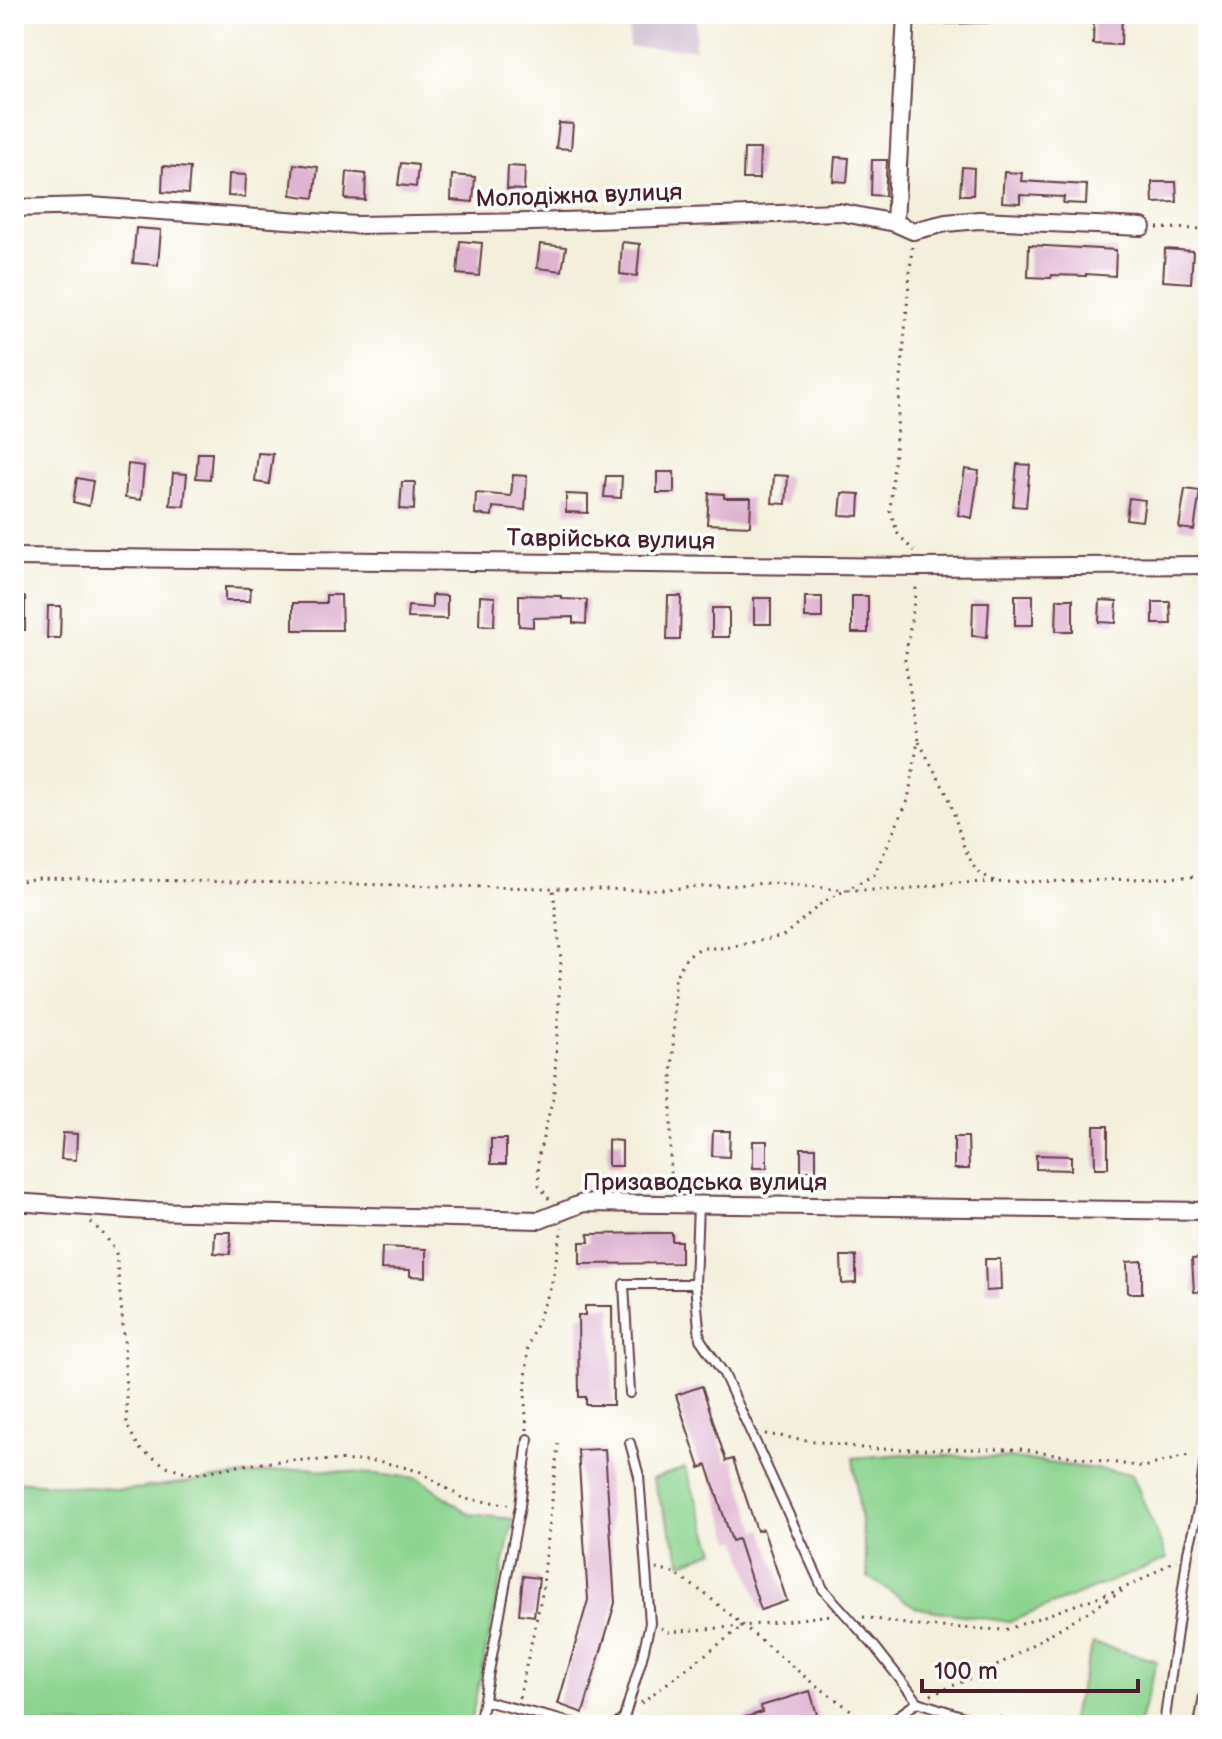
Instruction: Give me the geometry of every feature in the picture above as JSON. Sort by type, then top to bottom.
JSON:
[{"type":"street","points":[[895,223],[906,17]]},
{"type":"street","name":"Молодіжна вулиця","points":[[14,208],[90,206],[356,225],[839,212],[895,223],[913,231]]},
{"type":"street","points":[[913,231],[946,223],[979,220],[1142,227]]},
{"type":"street","name":"Таврійська вулиця","points":[[14,557],[926,566],[1208,565]]},
{"type":"street","name":"Призаводська вулиця","points":[[14,1202],[146,1211],[540,1220],[583,1203],[1208,1211]]},
{"type":"lane","points":[[906,17],[1042,16]]},
{"type":"lane","points":[[690,1203],[700,1339],[724,1374],[823,1589],[875,1647],[918,1702],[989,1725]]},
{"type":"lane","points":[[630,1393],[624,1284],[695,1284]]},
{"type":"lane","points":[[479,1725],[520,1506],[528,1439]]},
{"type":"lane","points":[[616,1725],[624,1718],[650,1623],[639,1476],[630,1443]]},
{"type":"lane","points":[[1164,1725],[1188,1552],[1207,1451]]},
{"type":"lane","points":[[1198,1510],[1208,1512]]},
{"type":"lane","points":[[485,1701],[580,1725]]},
{"type":"lane","points":[[885,1725],[918,1702]]},
{"type":"path","points":[[1142,227],[1208,229]]},
{"type":"path","points":[[690,1203],[673,1190],[670,1179],[675,977],[681,965],[687,956],[701,948],[725,948],[783,936],[823,902],[874,875],[908,800],[918,741],[905,660],[926,566],[898,534],[890,511],[913,231]]},
{"type":"path","points":[[918,741],[949,798],[956,826],[976,871],[996,882]]},
{"type":"path","points":[[14,882],[39,878],[646,890],[772,883],[846,890],[905,890],[950,883],[1208,876]]},
{"type":"path","points":[[528,1439],[525,1402],[528,1345],[551,1287],[567,1209],[551,1201],[539,1185],[538,1158],[554,1093],[561,959],[553,889]]},
{"type":"path","points":[[61,1205],[91,1222],[116,1252],[124,1336],[127,1426],[140,1449],[166,1466],[193,1474],[288,1460],[378,1461],[419,1471],[464,1499],[520,1506]]},
{"type":"path","points":[[749,1432],[869,1449],[1021,1449],[1144,1467],[1207,1451]]},
{"type":"path","points":[[517,1709],[542,1594],[558,1444]]},
{"type":"path","points":[[918,1702],[988,1671],[1188,1552]]},
{"type":"path","points":[[646,1567],[674,1573],[704,1593],[810,1681],[872,1725]]},
{"type":"path","points":[[650,1623],[668,1632],[846,1614],[918,1626],[1005,1630],[1134,1584]]},
{"type":"path","points":[[624,1718],[743,1626]]},
{"type":"shaded area","points":[[630,14],[697,14],[695,49],[629,47]]},
{"type":"green space","points":[[902,1454],[1019,1459],[1132,1474],[1167,1559],[1009,1622],[917,1608],[868,1577],[853,1458]]},
{"type":"green space","points":[[302,1468],[419,1478],[469,1514],[513,1519],[470,1725],[14,1725],[14,1481],[126,1490]]},
{"type":"green space","points":[[685,1468],[715,1551],[682,1563],[652,1479]]},
{"type":"green space","points":[[1093,1643],[1157,1661],[1139,1725],[1069,1725]]},
{"type":"building","points":[[1094,14],[1122,14],[1121,45],[1093,44]]},
{"type":"building","points":[[559,123],[573,124],[571,149],[556,148]]},
{"type":"building","points":[[744,149],[760,149],[759,179],[743,179]]},
{"type":"building","points":[[835,157],[849,158],[847,182],[833,181]]},
{"type":"building","points":[[872,160],[887,160],[885,196],[871,195]]},
{"type":"building","points":[[401,163],[418,165],[416,187],[398,185]]},
{"type":"building","points":[[294,164],[318,167],[314,198],[291,195]]},
{"type":"building","points":[[163,166],[190,168],[188,194],[162,192]]},
{"type":"building","points":[[508,166],[525,167],[524,190],[507,189]]},
{"type":"building","points":[[962,167],[974,168],[973,195],[960,195]]},
{"type":"building","points":[[347,172],[366,174],[365,200],[345,199]]},
{"type":"building","points":[[1004,172],[1022,173],[1021,181],[1087,185],[1086,204],[1063,203],[1064,197],[1020,195],[1020,203],[1002,202]]},
{"type":"building","points":[[229,174],[246,175],[245,197],[228,196]]},
{"type":"building","points":[[452,175],[475,177],[473,202],[451,200]]},
{"type":"building","points":[[1152,182],[1176,182],[1177,202],[1153,203]]},
{"type":"building","points":[[136,228],[161,230],[158,265],[133,263]]},
{"type":"building","points":[[460,241],[482,243],[479,276],[457,274]]},
{"type":"building","points":[[622,242],[640,244],[637,276],[620,274]]},
{"type":"building","points":[[540,244],[566,247],[562,271],[537,268]]},
{"type":"building","points":[[1029,245],[1116,250],[1115,276],[1028,277]]},
{"type":"building","points":[[1165,249],[1193,251],[1191,283],[1163,281]]},
{"type":"building","points":[[198,453],[212,453],[210,479],[196,478]]},
{"type":"building","points":[[258,453],[273,454],[269,484],[255,482]]},
{"type":"building","points":[[128,464],[144,466],[141,500],[125,498]]},
{"type":"building","points":[[1017,464],[1030,465],[1026,507],[1013,506]]},
{"type":"building","points":[[965,469],[979,471],[972,518],[958,515]]},
{"type":"building","points":[[657,472],[674,472],[674,493],[657,493]]},
{"type":"building","points":[[173,473],[187,474],[184,506],[170,505]]},
{"type":"building","points":[[513,475],[527,476],[525,510],[493,507],[492,516],[475,514],[476,493],[511,496]]},
{"type":"building","points":[[774,475],[788,476],[786,504],[772,503]]},
{"type":"building","points":[[606,476],[622,476],[621,498],[604,497]]},
{"type":"building","points":[[77,478],[93,481],[89,506],[73,502]]},
{"type":"building","points":[[402,482],[415,482],[414,510],[400,509]]},
{"type":"building","points":[[1185,489],[1200,491],[1194,530],[1179,528]]},
{"type":"building","points":[[709,493],[724,494],[724,498],[751,498],[750,526],[707,524]]},
{"type":"building","points":[[842,493],[860,494],[859,516],[840,515]]},
{"type":"building","points":[[566,494],[588,495],[588,513],[566,512]]},
{"type":"building","points":[[1129,498],[1145,500],[1142,521],[1126,519]]},
{"type":"building","points":[[225,587],[251,588],[250,601],[225,601]]},
{"type":"building","points":[[326,595],[341,595],[342,630],[293,630],[293,603],[326,603]]},
{"type":"building","points":[[432,595],[447,596],[447,619],[407,618],[408,606],[432,608]]},
{"type":"building","points":[[519,595],[587,600],[586,624],[573,623],[573,617],[533,618],[533,627],[519,626]]},
{"type":"building","points":[[1015,595],[1033,595],[1033,625],[1015,625]]},
{"type":"building","points":[[14,596],[25,597],[25,630],[14,630]]},
{"type":"building","points":[[480,596],[495,597],[494,626],[479,625]]},
{"type":"building","points":[[668,596],[681,596],[680,640],[667,640]]},
{"type":"building","points":[[852,596],[868,596],[868,633],[852,633]]},
{"type":"building","points":[[805,597],[822,597],[822,618],[805,618]]},
{"type":"building","points":[[754,598],[771,598],[771,624],[754,624]]},
{"type":"building","points":[[1057,599],[1073,599],[1073,631],[1056,631]]},
{"type":"building","points":[[1100,600],[1117,601],[1116,623],[1099,622]]},
{"type":"building","points":[[973,602],[989,602],[987,637],[972,636]]},
{"type":"building","points":[[1153,602],[1170,602],[1171,624],[1153,624]]},
{"type":"building","points":[[48,606],[61,606],[60,638],[47,638]]},
{"type":"building","points":[[712,608],[729,608],[729,637],[712,637]]},
{"type":"building","points":[[1094,1126],[1108,1126],[1108,1168],[1095,1168]]},
{"type":"building","points":[[713,1131],[730,1131],[729,1157],[712,1156]]},
{"type":"building","points":[[63,1133],[77,1134],[76,1160],[61,1159]]},
{"type":"building","points":[[954,1137],[968,1137],[969,1169],[954,1169]]},
{"type":"building","points":[[491,1139],[506,1139],[506,1164],[491,1164]]},
{"type":"building","points":[[608,1140],[622,1141],[622,1166],[608,1166]]},
{"type":"building","points":[[753,1141],[767,1141],[767,1168],[753,1168]]},
{"type":"building","points":[[801,1148],[816,1148],[816,1171],[801,1171]]},
{"type":"building","points":[[1036,1155],[1071,1156],[1071,1170],[1036,1169]]},
{"type":"building","points":[[215,1232],[231,1232],[230,1254],[214,1253]]},
{"type":"building","points":[[672,1233],[672,1241],[681,1241],[681,1263],[580,1264],[580,1242],[589,1242],[588,1234]]},
{"type":"building","points":[[382,1247],[426,1249],[426,1277],[410,1276],[410,1270],[381,1269]]},
{"type":"building","points":[[841,1256],[856,1256],[856,1283],[842,1284]]},
{"type":"building","points":[[1207,1258],[1208,1291],[1194,1292],[1192,1259]]},
{"type":"building","points":[[985,1259],[1000,1259],[1001,1290],[986,1291]]},
{"type":"building","points":[[1142,1261],[1142,1293],[1128,1293],[1127,1262]]},
{"type":"building","points":[[585,1306],[612,1306],[613,1405],[586,1405],[586,1397],[579,1397],[578,1315],[585,1315]]},
{"type":"building","points":[[702,1386],[726,1461],[733,1459],[757,1531],[763,1529],[787,1601],[761,1610],[738,1539],[732,1541],[707,1465],[700,1468],[676,1395]]},
{"type":"building","points":[[605,1449],[615,1603],[583,1713],[558,1704],[588,1600],[578,1450]]},
{"type":"building","points":[[523,1576],[539,1578],[534,1616],[519,1614]]},
{"type":"building","points":[[1202,1677],[1208,1677],[1208,1725],[1194,1725]]},
{"type":"building","points":[[810,1691],[818,1718],[795,1725],[731,1725],[730,1722],[762,1712],[761,1706]]}]
